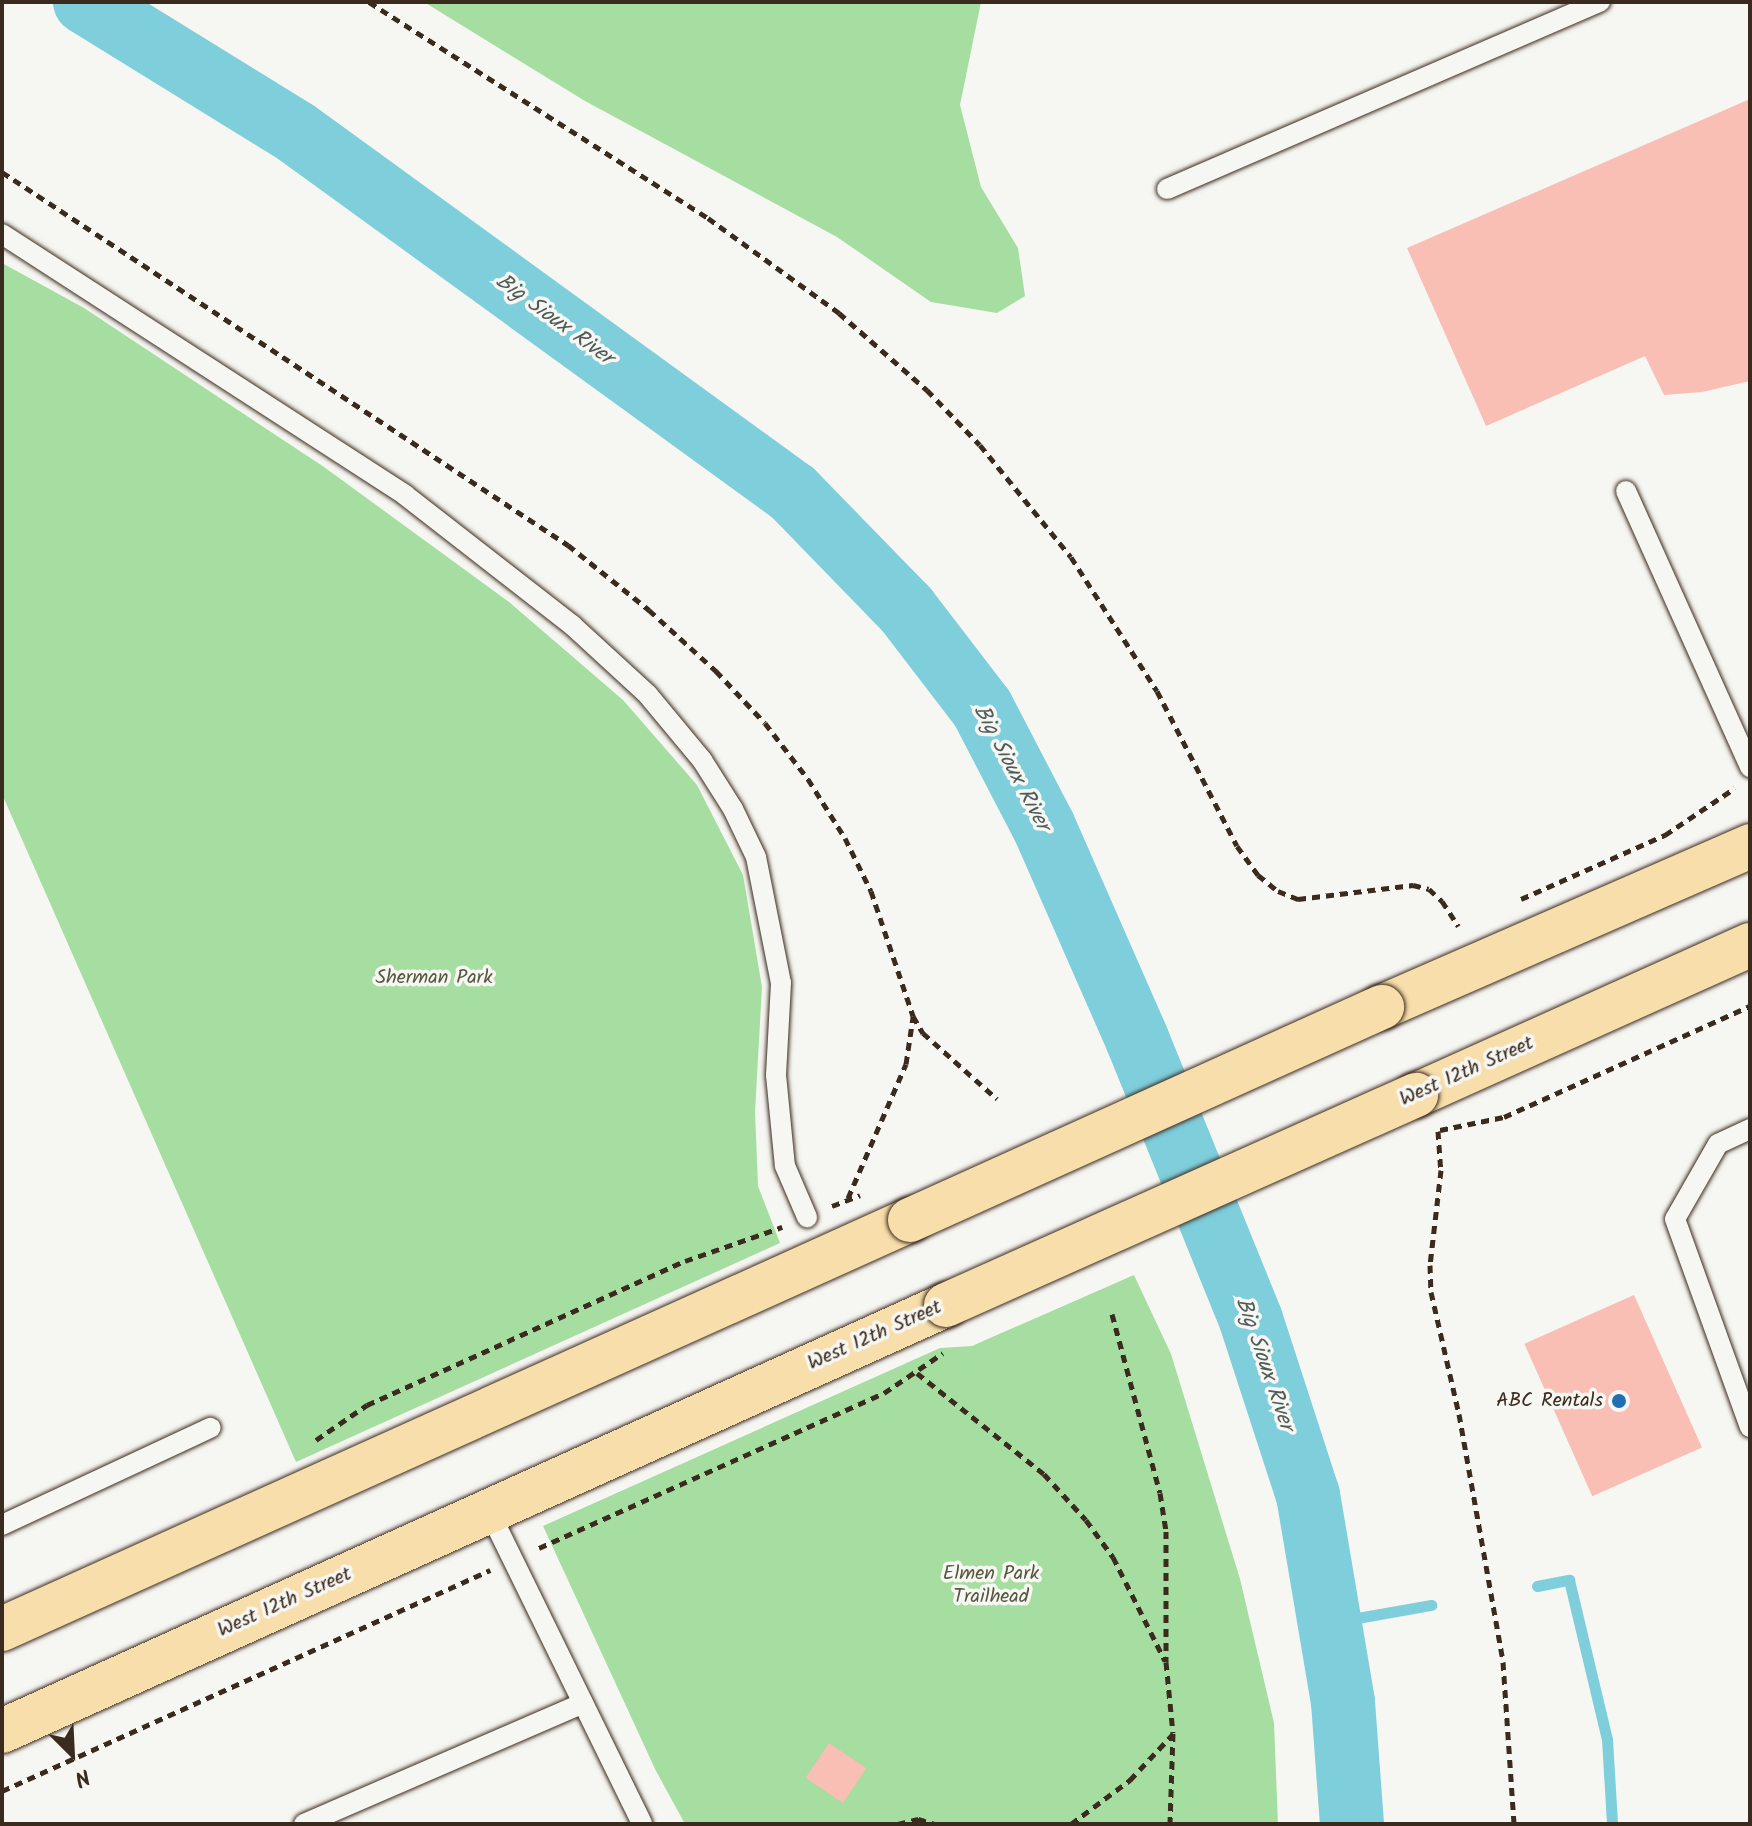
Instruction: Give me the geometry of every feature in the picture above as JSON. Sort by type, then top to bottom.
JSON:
[{"type":"main road","points":[[2,1629],[1382,1007],[1750,846]]},
{"type":"main road","name":"West 12th Street","points":[[2,1731],[946,1305],[1428,1120],[1750,945]]},
{"type":"lane","points":[[1167,189],[1600,2]]},
{"type":"lane","points":[[2,234],[405,495],[572,625],[648,695],[702,760],[733,809],[756,857],[781,983],[776,1075],[785,1166],[807,1217]]},
{"type":"lane","points":[[1626,491],[1750,767]]},
{"type":"lane","points":[[1750,1129],[1718,1144],[1675,1219],[1750,1427]]},
{"type":"lane","points":[[2,1525],[210,1428]]},
{"type":"lane","points":[[489,1511],[642,1824]]},
{"type":"lane","points":[[304,1824],[583,1703]]},
{"type":"path","points":[[369,2],[708,218],[839,313],[927,390],[997,464],[1071,557],[1157,691],[1237,846],[1258,875],[1278,891],[1298,899],[1413,885],[1429,889],[1442,901],[1458,926]]},
{"type":"path","points":[[1513,902],[1665,835],[1740,785]]},
{"type":"path","points":[[1443,933],[1471,920]]},
{"type":"path","points":[[1514,1824],[1503,1662],[1465,1442],[1431,1292],[1430,1265],[1441,1170],[1428,1120],[1504,1117],[1750,1006]]},
{"type":"path","points":[[306,1446],[367,1405],[685,1261],[749,1241],[847,1200],[906,1064],[913,1016],[923,1033],[945,1056],[997,1099]]},
{"type":"path","points":[[1112,1314],[1160,1493],[1166,1531],[1166,1662],[1173,1733],[1170,1824]]},
{"type":"path","points":[[2,1791],[884,1393],[949,1348]]},
{"type":"path","points":[[917,1373],[1044,1474],[1086,1520],[1113,1557],[1166,1662]]},
{"type":"path","points":[[1071,1824],[1130,1780],[1173,1733]]},
{"type":"path","points":[[898,1824],[918,1819],[934,1824]]},
{"type":"green space","points":[[424,2],[981,2],[960,105],[981,187],[1018,248],[1025,296],[997,313],[931,302],[837,237],[585,101]]},
{"type":"green space","name":"Sherman Park","points":[[2,263],[84,308],[324,467],[509,602],[623,700],[697,785],[743,875],[762,987],[755,1112],[758,1186],[780,1243],[296,1462],[2,794]]},
{"type":"green space","name":"Elmen Park Trailhead","points":[[1134,1275],[1171,1354],[1240,1579],[1274,1723],[1278,1824],[685,1824],[656,1771],[543,1526],[940,1348],[972,1346]]},
{"type":"building","points":[[1750,99],[1750,381],[1702,392],[1664,395],[1645,356],[1486,426],[1407,248]]},
{"type":"building","points":[[1634,1295],[1702,1448],[1592,1496],[1524,1344]]},
{"type":"building","points":[[829,1743],[866,1768],[843,1803],[806,1778]]},
{"type":"waterway","name":"Big Sioux River","points":[[85,2],[297,133],[793,493],[906,609],[982,708],[1044,827],[1137,1039],[1251,1320],[1308,1495],[1343,1702],[1352,1824]]},
{"type":"waterway","points":[[1537,1586],[1569,1580],[1607,1739],[1612,1824]]},
{"type":"waterway","points":[[1329,1623],[1431,1605]]},
{"type":"place","name":"ABC Rentals","points":[[1619,1401]]}]
